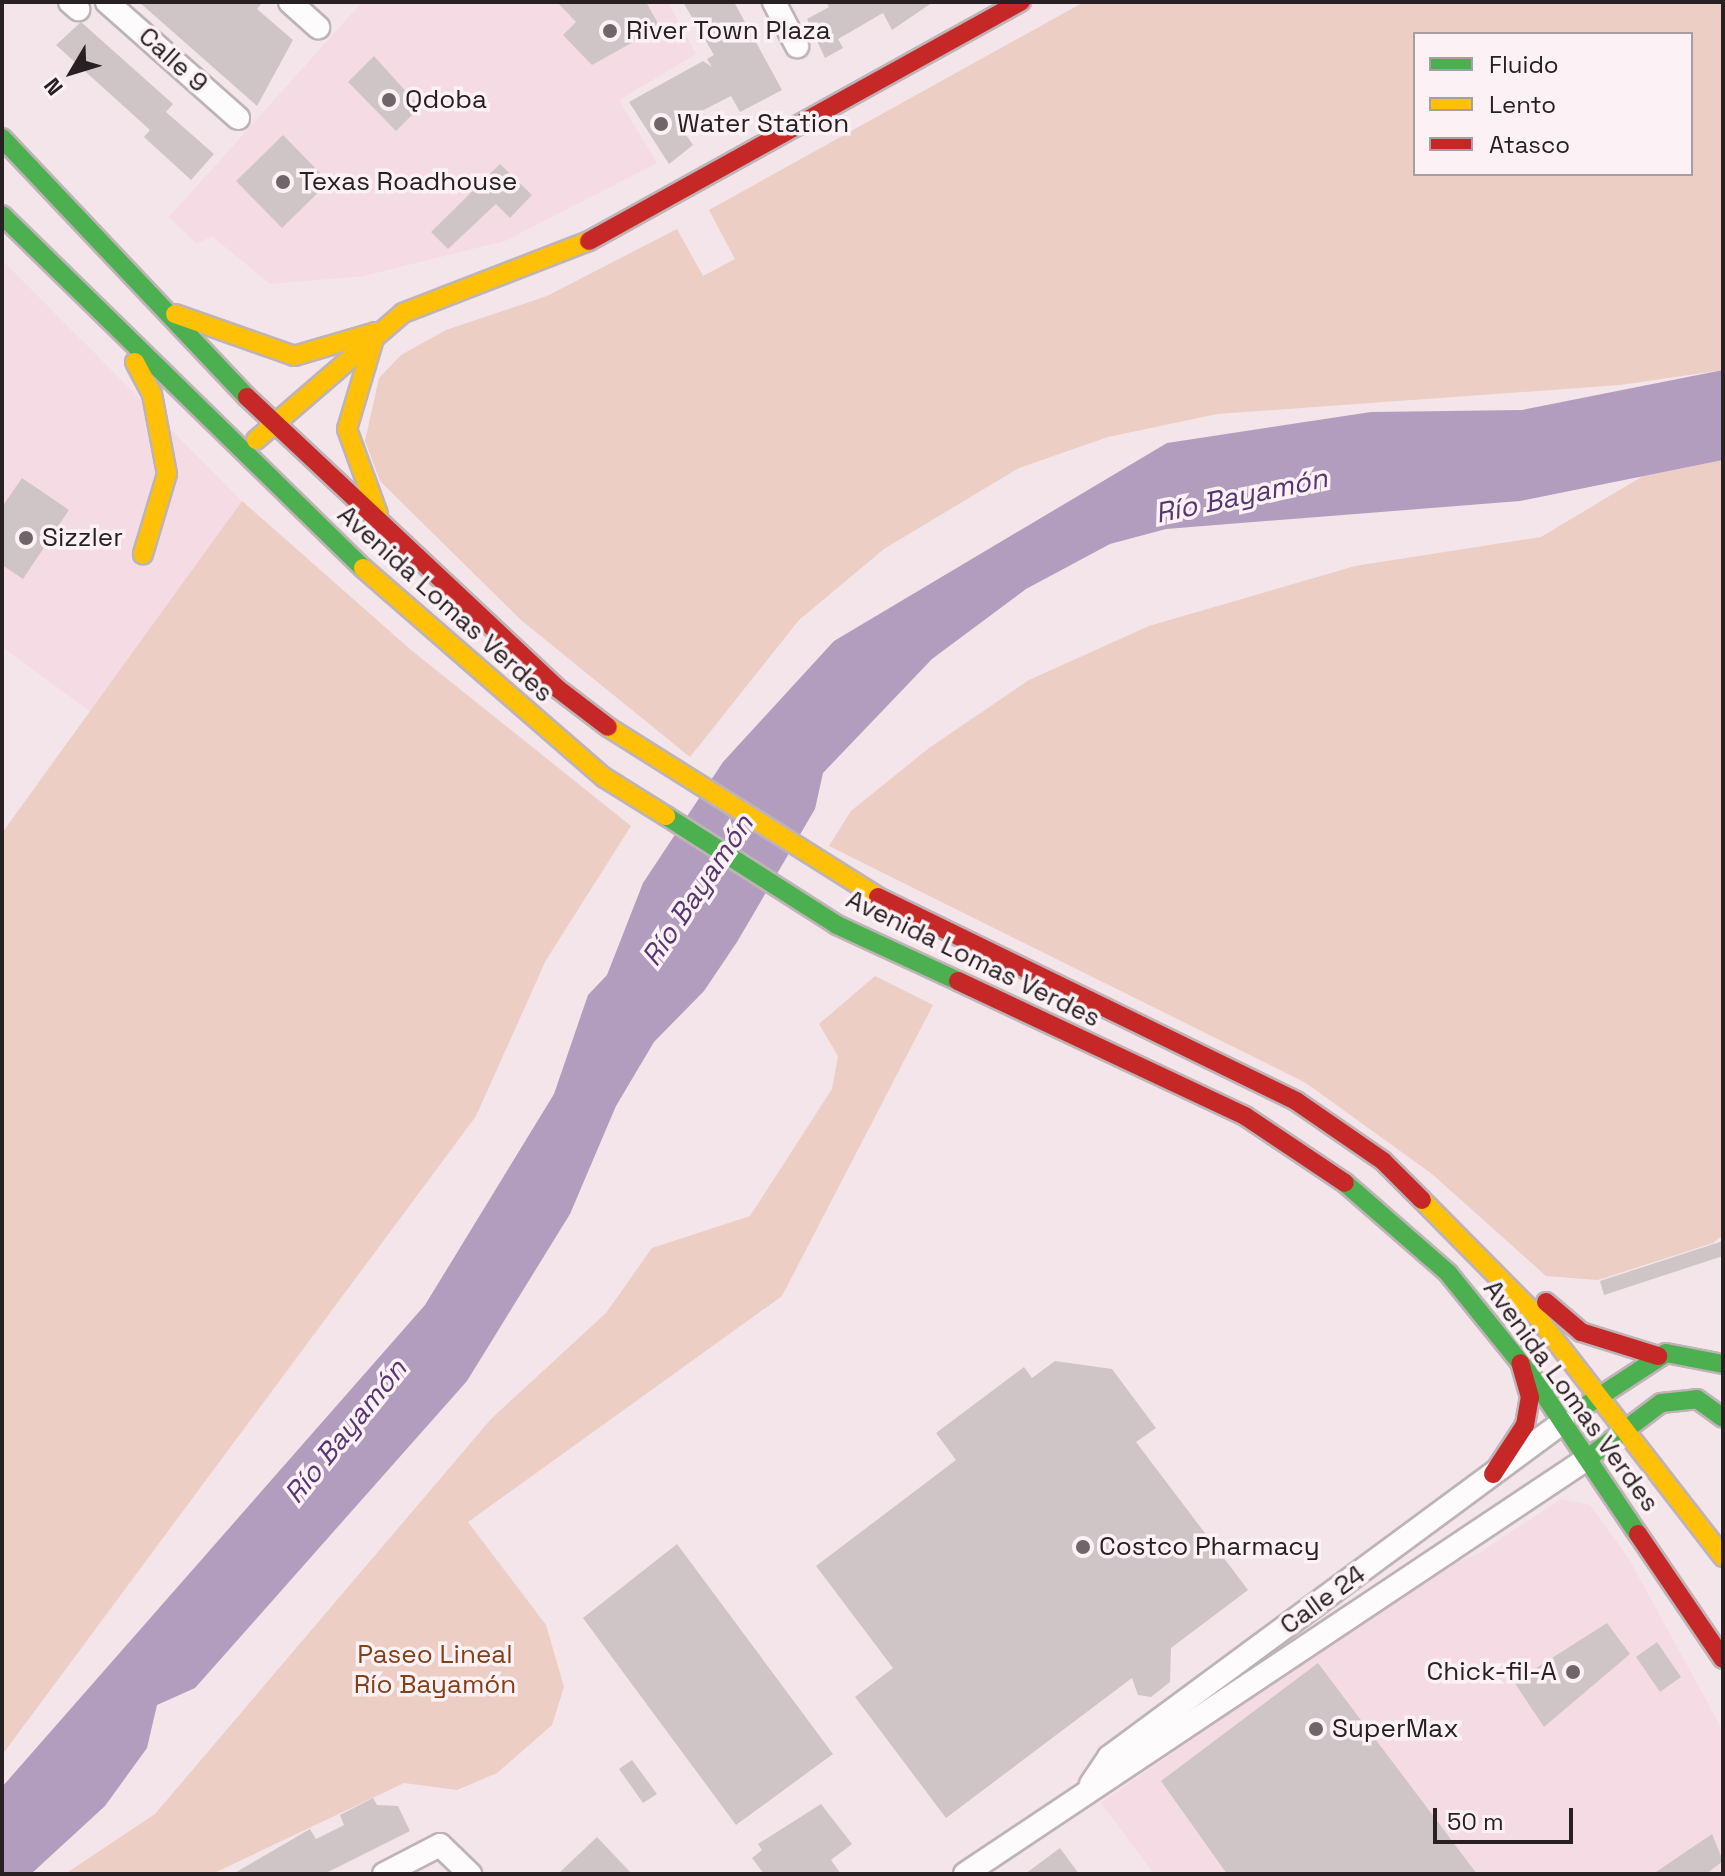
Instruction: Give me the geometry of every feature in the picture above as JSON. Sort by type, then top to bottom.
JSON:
[{"type":"main road","points":[[241,453],[376,332],[403,313],[581,246],[1021,2]]},
{"type":"main road","name":"Avenida Lomas Verdes","points":[[2,138],[161,310],[273,425],[557,688],[626,740],[768,834],[976,950],[1296,1101],[1383,1161],[1483,1259],[1599,1394],[1723,1557]]},
{"type":"main road","name":"Avenida Lomas Verdes","points":[[2,215],[123,340],[454,654],[605,778],[811,909],[955,985],[1212,1099],[1314,1156],[1410,1235],[1520,1362],[1723,1659]]},
{"type":"main road","points":[[161,310],[294,356],[376,332]]},
{"type":"main road","points":[[376,332],[347,429],[385,529]]},
{"type":"main road","points":[[123,340],[152,394],[165,444],[160,508],[143,554]]},
{"type":"main road","points":[[1483,1259],[1524,1277],[1581,1332],[1658,1356]]},
{"type":"main road","points":[[1563,1422],[1599,1394],[1658,1356],[1685,1351],[1723,1364]]},
{"type":"main road","points":[[1493,1474],[1525,1425],[1530,1397],[1520,1362]]},
{"type":"main road","points":[[1588,1458],[1626,1430],[1680,1398],[1697,1399],[1723,1418]]},
{"type":"street","name":"Calle 9","points":[[107,2],[238,118]]},
{"type":"street","points":[[290,2],[318,27]]},
{"type":"street","points":[[774,2],[797,46]]},
{"type":"street","name":"Calle 24","points":[[1091,1784],[1109,1757],[1563,1422]]},
{"type":"street","name":"Calle 24","points":[[965,1874],[1091,1784],[1124,1772],[1242,1684],[1588,1458]]},
{"type":"street","points":[[384,1874],[440,1845],[470,1874]]},
{"type":"shaded area","name":"River Town Plaza","points":[[362,2],[668,2],[696,54],[619,100],[657,163],[505,241],[364,276],[270,284],[212,236],[197,244],[169,217]]},
{"type":"shaded area","points":[[2,260],[242,501],[91,712],[2,647]]},
{"type":"shaded area","points":[[1561,1499],[1590,1505],[1629,1559],[1723,1731],[1723,1874],[1154,1874],[1101,1803],[1431,1571],[1476,1555]]},
{"type":"green space","points":[[1084,2],[1723,2],[1723,370],[1620,385],[1217,414],[1108,437],[1019,468],[884,549],[799,620],[690,757],[521,620],[380,481],[365,441],[379,378],[401,355],[446,330],[547,296],[677,229],[703,276],[735,259],[709,210]]},
{"type":"green space","points":[[1723,460],[1723,1235],[1713,1243],[1598,1280],[1546,1276],[1432,1174],[1306,1083],[829,846],[851,811],[929,748],[1029,680],[1149,626],[1355,566],[1541,537],[1643,476]]},
{"type":"green space","points":[[242,501],[411,650],[631,826],[546,960],[476,1116],[2,1755],[2,833]]},
{"type":"green space","name":"Paseo Lineal Río Bayamón","points":[[875,976],[933,1005],[782,1296],[468,1522],[546,1625],[564,1687],[552,1725],[497,1773],[457,1790],[404,1783],[212,1874],[65,1874],[155,1814],[491,1419],[606,1313],[652,1248],[750,1216],[832,1089],[838,1056],[819,1024]]},
{"type":"water","name":"Río Bayamón","points":[[1723,370],[1723,460],[1520,501],[1166,529],[1110,544],[1026,589],[932,659],[823,773],[815,809],[737,942],[704,991],[654,1042],[616,1106],[570,1214],[467,1381],[195,1688],[157,1705],[147,1748],[105,1806],[31,1874],[2,1874],[2,1787],[425,1305],[554,1094],[588,995],[607,975],[643,883],[723,762],[834,641],[1167,443],[1371,412],[1522,410]]},
{"type":"building","points":[[139,2],[263,2],[257,9],[293,40],[257,106]]},
{"type":"building","name":"River Town Plaza","points":[[557,2],[646,2],[660,27],[592,65],[563,35],[576,22]]},
{"type":"building","points":[[683,2],[734,2],[782,90],[740,112],[731,96],[678,123],[693,145],[669,164],[629,102],[703,61],[712,67],[707,59],[714,55]]},
{"type":"building","points":[[826,2],[933,2],[892,30],[883,13],[838,39],[843,48],[825,58],[807,19],[829,7]]},
{"type":"building","points":[[81,22],[173,104],[166,112],[214,154],[191,180],[144,137],[150,130],[56,45]]},
{"type":"building","name":"Qdoba","points":[[374,56],[420,107],[396,131],[348,82]]},
{"type":"building","name":"Texas Roadhouse","points":[[283,135],[329,182],[282,228],[236,181]]},
{"type":"building","points":[[500,164],[532,195],[510,218],[496,204],[448,249],[431,232]]},
{"type":"building","name":"Sizzler","points":[[22,478],[69,510],[23,579],[2,565],[2,507]]},
{"type":"building","points":[[1723,1241],[1723,1256],[1604,1295],[1600,1281]]},
{"type":"building","points":[[1055,1361],[1112,1369],[1156,1428],[1136,1442],[1248,1590],[1171,1648],[1170,1682],[1151,1697],[1138,1695],[1132,1678],[946,1818],[855,1697],[893,1668],[816,1566],[956,1460],[936,1433],[1024,1367],[1032,1378]]},
{"type":"building","points":[[677,1544],[833,1754],[736,1825],[583,1618]]},
{"type":"building","name":"Chick-fil-A","points":[[1607,1623],[1630,1654],[1544,1727],[1514,1682]]},
{"type":"building","points":[[1657,1642],[1681,1677],[1660,1692],[1636,1657]]},
{"type":"building","points":[[1318,1663],[1477,1874],[1227,1874],[1161,1781]]},
{"type":"building","points":[[632,1760],[657,1794],[643,1803],[619,1769]]},
{"type":"building","points":[[373,1798],[377,1805],[398,1806],[410,1831],[324,1874],[233,1874],[310,1829],[316,1839],[344,1825],[340,1815]]},
{"type":"building","points":[[821,1804],[852,1844],[831,1860],[841,1874],[764,1874],[752,1858],[762,1850],[758,1844]]},
{"type":"building","points":[[1712,1834],[1723,1861],[1706,1874],[1653,1874]]},
{"type":"building","points":[[597,1837],[632,1874],[558,1874]]},
{"type":"building","points":[[1060,1848],[1079,1874],[1025,1874]]},
{"type":"traffic: fast","points":[[2,138],[247,397]]},
{"type":"traffic: fast","points":[[2,215],[363,568]]},
{"type":"traffic: fast","points":[[666,816],[837,925],[958,981]]},
{"type":"traffic: fast","points":[[1345,1183],[1448,1273],[1535,1381],[1638,1534]]},
{"type":"traffic: fast","points":[[1582,1408],[1666,1353],[1723,1364]]},
{"type":"traffic: fast","points":[[1588,1458],[1661,1403],[1697,1399],[1723,1418]]},
{"type":"traffic: slow","points":[[256,440],[403,313],[589,241]]},
{"type":"traffic: slow","points":[[175,314],[294,356],[376,332],[347,429],[378,514]]},
{"type":"traffic: slow","points":[[135,362],[152,394],[167,474],[143,554]]},
{"type":"traffic: slow","points":[[363,568],[605,778],[666,816]]},
{"type":"traffic: slow","points":[[608,727],[878,897]]},
{"type":"traffic: slow","points":[[1422,1200],[1534,1313],[1723,1557]]},
{"type":"traffic: jam","points":[[589,241],[1021,2]]},
{"type":"traffic: jam","points":[[247,397],[557,688],[608,727]]},
{"type":"traffic: jam","points":[[878,897],[1296,1101],[1383,1161],[1422,1200]]},
{"type":"traffic: jam","points":[[958,981],[1245,1116],[1345,1183]]},
{"type":"traffic: jam","points":[[1546,1302],[1581,1332],[1658,1356]]},
{"type":"traffic: jam","points":[[1493,1474],[1525,1425],[1530,1397],[1520,1363]]},
{"type":"traffic: jam","points":[[1638,1534],[1723,1659]]},
{"type":"place","name":"River Town Plaza","points":[[610,31]]},
{"type":"place","name":"Qdoba","points":[[389,100]]},
{"type":"place","name":"Water Station","points":[[661,124]]},
{"type":"place","name":"Texas Roadhouse","points":[[283,182]]},
{"type":"place","name":"Sizzler","points":[[26,538]]},
{"type":"place","name":"Costco Pharmacy","points":[[1083,1547]]},
{"type":"place","name":"Chick-fil-A","points":[[1573,1672]]},
{"type":"place","name":"SuperMax","points":[[1316,1729]]}]
